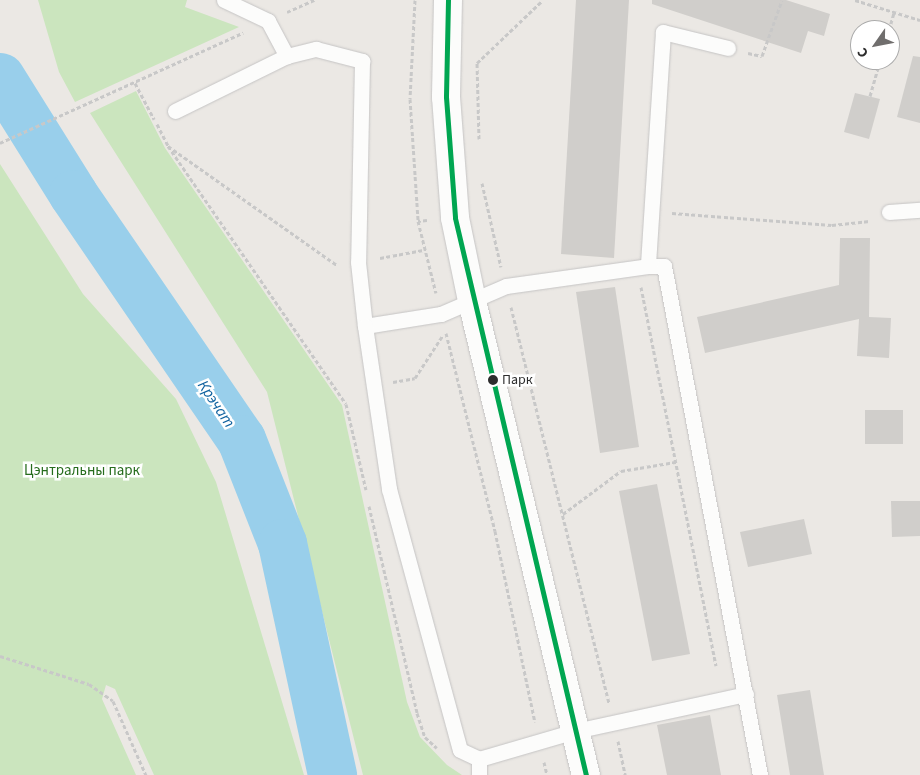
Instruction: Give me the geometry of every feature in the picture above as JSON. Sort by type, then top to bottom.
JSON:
[{"type":"street","points":[[448,0],[446,96],[454,208],[472,301],[586,775]]},
{"type":"lane","points":[[224,0],[268,21],[287,56]]},
{"type":"lane","points":[[642,267],[652,211],[663,32],[728,48]]},
{"type":"lane","points":[[175,111],[287,56],[316,49],[362,61],[358,262],[365,326],[390,489],[460,750],[479,759],[539,744],[575,732],[746,694]]},
{"type":"lane","points":[[889,212],[920,210]]},
{"type":"lane","points":[[365,326],[441,314],[506,286],[642,267],[664,266],[760,775]]},
{"type":"lane","points":[[479,759],[480,775]]},
{"type":"path","points":[[0,143],[314,0]]},
{"type":"path","points":[[415,0],[410,99],[418,221]]},
{"type":"path","points":[[479,145],[477,63],[544,0]]},
{"type":"path","points":[[762,56],[782,0]]},
{"type":"path","points":[[855,0],[920,20]]},
{"type":"path","points":[[892,20],[894,12]]},
{"type":"path","points":[[870,96],[877,70]]},
{"type":"path","points":[[135,83],[168,146],[346,404],[417,713],[425,737],[438,750]]},
{"type":"path","points":[[168,146],[337,265],[423,250]]},
{"type":"path","points":[[480,174],[614,723],[625,775]]},
{"type":"path","points":[[652,211],[832,225],[872,221],[889,212]]},
{"type":"path","points":[[642,267],[675,462],[722,698]]},
{"type":"path","points":[[374,385],[415,378],[446,330]]},
{"type":"path","points":[[455,362],[547,775]]},
{"type":"path","points":[[562,514],[621,472],[675,462]]},
{"type":"path","points":[[0,656],[89,684],[112,701],[146,775]]},
{"type":"path","points":[[535,764],[544,762]]},
{"type":"green space","points":[[38,0],[187,0],[185,7],[239,27],[75,102],[59,72]]},
{"type":"green space","points":[[136,91],[165,148],[342,405],[407,702],[420,737],[447,765],[462,775],[363,775],[267,392],[90,113]]},
{"type":"green space","name":"Цэнтральны парк","points":[[0,164],[83,294],[176,399],[216,482],[304,775],[154,775],[115,689],[106,685],[102,699],[136,775],[0,775]]},
{"type":"building","points":[[576,0],[629,0],[614,258],[561,254]]},
{"type":"building","points":[[652,0],[786,0],[830,14],[824,36],[808,31],[801,53],[652,4]]},
{"type":"building","points":[[913,56],[920,57],[920,123],[897,117]]},
{"type":"building","points":[[855,93],[880,99],[869,139],[844,132]]},
{"type":"building","points":[[840,238],[870,238],[869,317],[891,318],[889,358],[857,356],[859,319],[705,353],[697,317],[839,285]]},
{"type":"building","points":[[615,287],[639,447],[600,453],[576,292]]},
{"type":"building","points":[[865,410],[903,410],[903,444],[865,444]]},
{"type":"building","points":[[657,484],[690,654],[652,661],[619,491]]},
{"type":"building","points":[[891,501],[920,501],[920,536],[892,537]]},
{"type":"building","points":[[804,519],[812,554],[748,567],[740,532]]},
{"type":"building","points":[[810,690],[824,775],[790,775],[777,695]]},
{"type":"building","points":[[710,715],[721,775],[667,775],[657,725]]},
{"type":"waterway","name":"Крэчат","points":[[0,77],[73,194],[241,439],[282,543],[332,775]]},
{"type":"transit line","points":[[448,0],[446,97],[455,218],[586,775]]},
{"type":"place","name":"Парк","points":[[493,380]]}]
